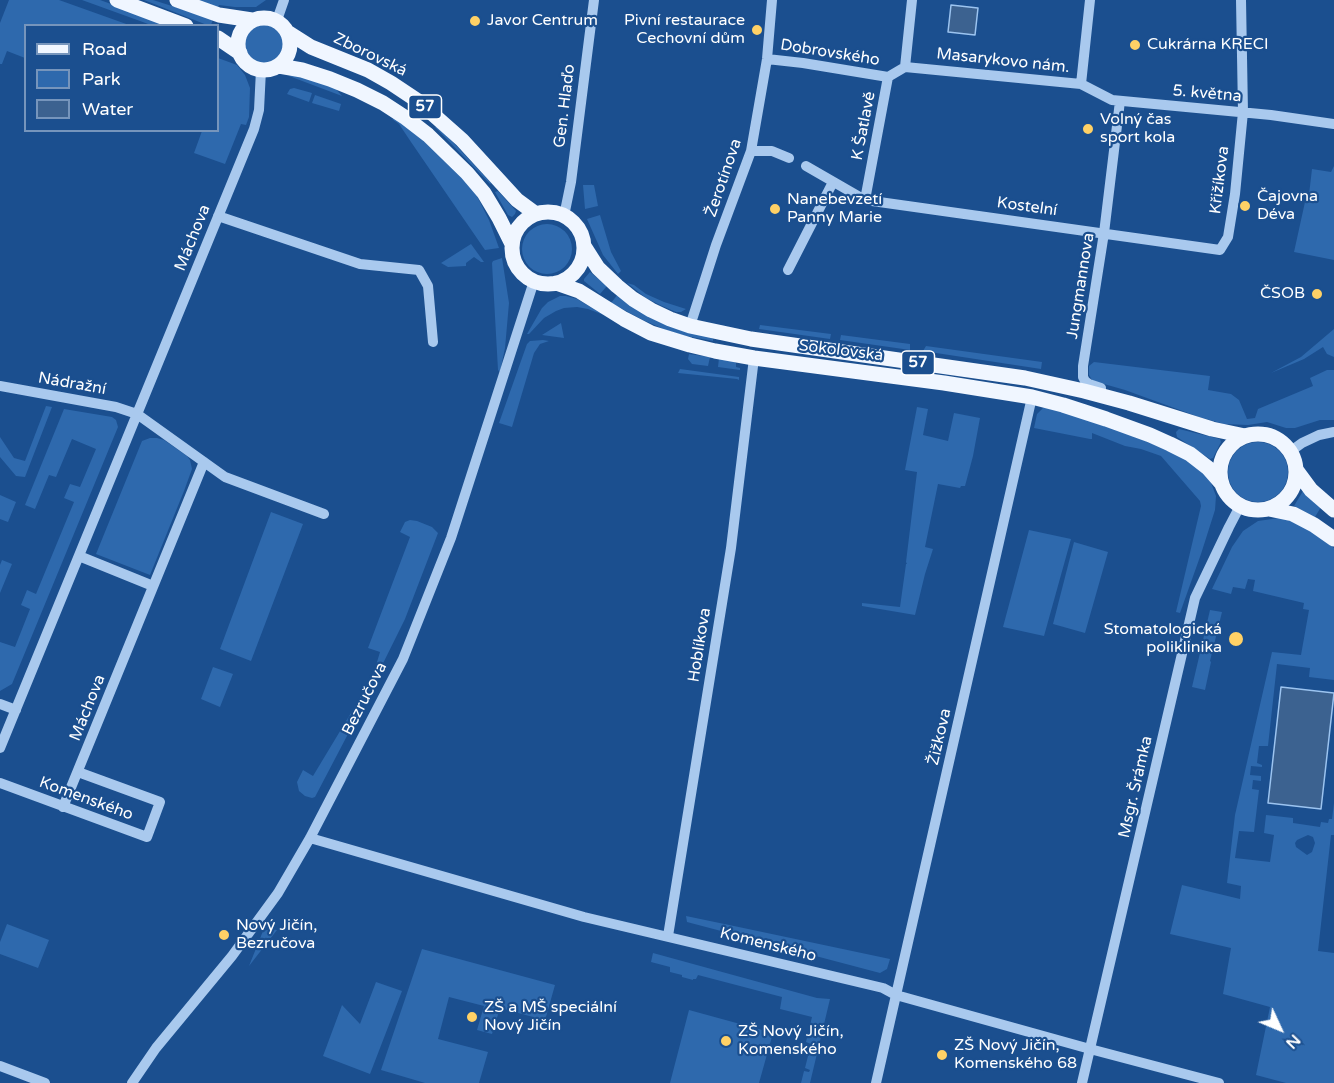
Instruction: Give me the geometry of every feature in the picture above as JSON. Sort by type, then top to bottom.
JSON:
[{"type":"main road","points":[[117,0],[181,24]]},
{"type":"main road","points":[[177,0],[219,15],[252,20],[264,18],[277,20]]},
{"type":"main road","points":[[252,20],[241,33],[238,45],[247,63],[261,69]]},
{"type":"main road","name":"57","points":[[277,20],[289,33]]},
{"type":"main road","points":[[279,66],[290,51],[289,33]]},
{"type":"main road","name":"Zborovská","points":[[289,33],[311,47],[368,70],[418,101],[462,140],[517,200],[536,214]]},
{"type":"main road","points":[[219,39],[240,52]]},
{"type":"main road","name":"57","points":[[261,69],[272,69],[279,66],[302,69],[357,90],[406,118],[428,135],[467,172],[484,194],[512,244],[512,256],[516,267],[534,281],[545,284],[556,283]]},
{"type":"main road","points":[[512,244],[521,224],[536,214],[547,212],[564,216]]},
{"type":"main road","name":"57","points":[[564,216],[576,226],[584,246]]},
{"type":"main road","points":[[556,283],[567,279],[576,271],[584,246]]},
{"type":"main road","name":"Sokolovská","points":[[584,246],[598,268],[633,299],[651,310],[690,326],[758,340],[1025,378],[1108,397],[1212,429],[1245,436]]},
{"type":"main road","name":"Sokolovská","points":[[556,283],[579,291],[624,319],[666,339],[754,358],[944,382],[1032,397],[1106,419],[1150,435],[1190,454],[1208,468],[1222,484]]},
{"type":"main road","name":"57","points":[[1245,436],[1262,434],[1274,436],[1291,451]]},
{"type":"main road","points":[[1222,484],[1220,472],[1224,455],[1235,442],[1245,436]]},
{"type":"main road","points":[[1269,509],[1288,496],[1296,482],[1297,471],[1291,451]]},
{"type":"main road","points":[[1297,471],[1311,490],[1334,510]]},
{"type":"main road","name":"57","points":[[1222,484],[1227,494],[1240,506]]},
{"type":"main road","points":[[1240,506],[1251,510],[1269,509],[1293,514],[1334,539]]},
{"type":"street","points":[[277,20],[284,0]]},
{"type":"street","name":"Gen. Hlaďo","points":[[564,216],[571,182],[594,0]]},
{"type":"street","name":"Žerotínova","points":[[690,326],[716,245],[751,151],[767,59],[772,0]]},
{"type":"street","points":[[905,67],[912,0]]},
{"type":"street","name":"Masarykovo nám.","points":[[905,67],[1081,84],[1090,0]]},
{"type":"street","name":"Křižíkova","points":[[1221,250],[1228,237],[1235,194],[1243,112],[1241,0]]},
{"type":"street","name":"Dobrovského","points":[[767,59],[888,77]]},
{"type":"street","name":"K Šatlavě","points":[[865,200],[888,77],[905,67]]},
{"type":"street","name":"Máchova","points":[[0,748],[254,129],[259,110],[261,69]]},
{"type":"street","name":"5. května","points":[[1081,84],[1113,100],[1271,115],[1334,124]]},
{"type":"street","name":"Jungmannova","points":[[1120,101],[1083,377],[1093,386],[1136,399],[1173,417]]},
{"type":"street","points":[[751,151],[772,151],[789,158]]},
{"type":"street","name":"Kostelní","points":[[806,166],[865,200],[1221,250]]},
{"type":"street","points":[[788,270],[833,182]]},
{"type":"street","points":[[218,216],[360,264],[419,270],[428,286],[433,342]]},
{"type":"street","name":"Bezručova","points":[[132,1083],[156,1048],[232,956],[278,893],[310,838],[403,659],[451,538],[534,281]]},
{"type":"street","name":"Hoblíkova","points":[[668,936],[731,548],[754,358]]},
{"type":"street","name":"Nádražní","points":[[0,386],[116,407],[137,414]]},
{"type":"street","name":"Žižkova","points":[[876,1083],[1032,397]]},
{"type":"street","points":[[137,414],[225,477],[324,514]]},
{"type":"street","points":[[1291,451],[1319,435],[1334,432]]},
{"type":"street","name":"Máchova","points":[[63,807],[204,462]]},
{"type":"street","name":"Msgr. Šrámka","points":[[1082,1083],[1196,598],[1228,526],[1240,506]]},
{"type":"street","points":[[79,556],[153,586]]},
{"type":"street","points":[[0,704],[16,710]]},
{"type":"street","name":"Komenského","points":[[0,783],[147,837],[160,802],[78,772]]},
{"type":"street","name":"Komenského","points":[[310,838],[584,917],[883,988],[896,995],[1219,1083]]},
{"type":"street","points":[[0,1066],[45,1083]]},
{"type":"green space","points":[[9,0],[59,0],[126,24],[24,24],[24,58],[7,51],[0,64],[0,23]]},
{"type":"green space","points":[[82,0],[100,0],[166,24],[148,24]]},
{"type":"green space","points":[[144,0],[153,0],[213,19],[211,24],[204,24]]},
{"type":"green space","points":[[197,0],[266,0],[256,7],[219,5],[218,8]]},
{"type":"green space","points":[[264,25],[277,31],[283,44],[277,57],[264,63],[251,57],[245,44],[251,31]]},
{"type":"green space","points":[[219,58],[237,65],[245,75],[250,88],[249,117],[246,125],[241,124],[225,164],[194,153],[202,132],[219,132]]},
{"type":"green space","points":[[293,74],[334,87],[342,96],[289,76]]},
{"type":"green space","points":[[290,89],[312,93],[309,102],[287,94]]},
{"type":"green space","points":[[315,95],[341,104],[339,111],[312,103]]},
{"type":"green space","points":[[395,118],[457,171],[477,196],[499,248],[485,250],[399,124],[392,119]]},
{"type":"green space","points":[[435,127],[451,140],[490,184]]},
{"type":"green space","points":[[1334,166],[1334,260],[1294,252],[1305,202],[1308,203],[1312,169],[1331,172]]},
{"type":"green space","points":[[583,185],[594,185],[598,206],[585,209]]},
{"type":"green space","points":[[498,191],[516,211],[512,217],[508,215],[495,192]]},
{"type":"green space","points":[[600,215],[611,252],[621,271],[618,274],[603,255],[587,219]]},
{"type":"green space","points":[[542,224],[552,224],[565,231],[572,244],[572,254],[565,267],[552,274],[542,274],[533,270],[526,263],[522,254],[522,244],[526,235],[533,228]]},
{"type":"green space","points":[[471,244],[484,262],[474,257],[466,263],[466,266],[448,267],[441,263]]},
{"type":"green space","points":[[502,258],[509,303],[505,348],[500,372],[498,370],[492,263]]},
{"type":"green space","points":[[590,272],[607,286],[600,294],[584,281]]},
{"type":"green space","points":[[627,283],[664,302],[686,309],[676,312],[662,306],[646,298]]},
{"type":"green space","points":[[618,294],[713,341],[668,331],[643,320],[611,303]]},
{"type":"green space","points":[[560,296],[577,299],[604,315],[577,307],[564,308],[544,318],[527,334],[542,308]]},
{"type":"green space","points":[[561,323],[564,338],[542,335]]},
{"type":"green space","points":[[760,325],[831,334],[830,339],[759,329]]},
{"type":"green space","points":[[1334,329],[1334,357],[1327,354],[1323,347],[1304,359],[1271,373],[1301,357]]},
{"type":"green space","points":[[841,335],[910,344],[910,350],[840,340]]},
{"type":"green space","points":[[530,341],[549,341],[540,344],[534,353],[512,427],[499,423],[527,344]]},
{"type":"green space","points":[[926,346],[1042,362],[1041,369],[923,351]]},
{"type":"green space","points":[[689,354],[710,357],[708,366],[692,364],[688,359]]},
{"type":"green space","points":[[719,358],[736,363],[736,367],[740,370],[718,367]]},
{"type":"green space","points":[[1094,362],[1210,376],[1208,390],[1231,394],[1239,400],[1247,419],[1255,418],[1258,409],[1313,386],[1310,378],[1327,370],[1334,370],[1334,420],[1320,420],[1295,428],[1286,428],[1267,422],[1248,425],[1224,424],[1092,380],[1089,375],[1089,366]]},
{"type":"green space","points":[[680,369],[739,377],[739,380],[678,373]]},
{"type":"green space","points":[[46,406],[52,407],[25,477],[16,476],[0,457],[0,437],[14,458],[25,461]]},
{"type":"green space","points":[[917,407],[928,409],[923,435],[948,441],[954,413],[980,418],[965,486],[960,488],[938,484],[925,547],[933,549],[915,615],[862,606],[862,603],[900,607],[917,472],[905,470]]},
{"type":"green space","points":[[1043,408],[1054,408],[1104,423],[1183,457],[1210,480],[1216,496],[1215,510],[1180,613],[1176,612],[1201,506],[1200,501],[1161,456],[1125,446],[1092,433],[1092,439],[1090,439],[1034,428],[1037,414]]},
{"type":"green space","points":[[64,409],[112,417],[116,420],[118,427],[12,684],[0,691],[0,642],[15,647],[30,609],[21,605],[27,590],[36,594],[74,502],[64,498],[70,484],[80,487],[96,449],[72,439],[56,477],[49,475],[35,509],[25,505]]},
{"type":"green space","points":[[1179,429],[1220,439],[1221,442],[1213,458],[1210,459],[1177,437],[1176,432]]},
{"type":"green space","points":[[150,438],[164,440],[187,456],[192,469],[150,575],[96,554],[142,441]]},
{"type":"green space","points":[[1252,442],[1264,442],[1275,447],[1283,455],[1288,472],[1286,484],[1275,497],[1264,502],[1252,502],[1241,497],[1233,489],[1228,478],[1228,466],[1233,455],[1241,447]]},
{"type":"green space","points":[[1303,491],[1321,507],[1315,517],[1294,506]]},
{"type":"green space","points":[[0,495],[16,502],[8,522],[0,519]]},
{"type":"green space","points":[[271,512],[303,524],[251,661],[220,649]]},
{"type":"green space","points":[[1279,518],[1288,520],[1308,528],[1334,548],[1334,680],[1309,677],[1310,668],[1277,664],[1268,746],[1259,746],[1257,763],[1262,767],[1251,766],[1250,775],[1261,776],[1261,781],[1253,780],[1252,789],[1259,790],[1254,832],[1239,831],[1235,858],[1270,862],[1274,835],[1264,833],[1266,815],[1293,818],[1293,823],[1320,827],[1321,822],[1328,823],[1329,819],[1332,819],[1334,803],[1334,835],[1331,835],[1318,951],[1334,953],[1334,1083],[1286,1083],[1256,1075],[1270,1007],[1223,994],[1231,948],[1170,934],[1182,885],[1240,899],[1241,886],[1227,883],[1235,815],[1272,652],[1301,655],[1309,610],[1303,609],[1304,603],[1253,591],[1255,580],[1248,579],[1245,589],[1233,587],[1231,594],[1212,589],[1232,547],[1243,531],[1258,521]],"holes":[[[1308,835],[1313,837],[1315,843],[1312,852],[1307,855],[1296,847],[1297,840]]]},
{"type":"green space","points":[[410,520],[432,527],[438,533],[405,619],[348,734],[315,797],[305,796],[299,791],[297,782],[303,770],[313,776],[374,672],[380,652],[368,648],[410,537],[400,532],[405,522]]},
{"type":"green space","points":[[1029,530],[1071,539],[1044,636],[1003,627]]},
{"type":"green space","points":[[1074,542],[1108,552],[1085,633],[1053,624]]},
{"type":"green space","points":[[2,560],[12,564],[0,593],[0,565]]},
{"type":"green space","points":[[1210,610],[1222,612],[1205,690],[1192,687]]},
{"type":"green space","points":[[213,667],[233,674],[220,707],[201,699]]},
{"type":"green space","points":[[686,916],[890,959],[887,969],[880,973],[687,922]]},
{"type":"green space","points":[[7,924],[49,940],[38,968],[0,954],[0,942]]},
{"type":"green space","points":[[277,930],[249,966],[263,931]]},
{"type":"green space","name":"ZŠ a MŠ speciální Nový Jičín","points":[[422,949],[555,985],[544,1024],[533,1021],[533,1017],[500,1008],[492,1034],[477,1030],[484,1006],[449,997],[438,1039],[488,1052],[479,1083],[425,1083],[381,1070]]},
{"type":"green space","points":[[653,953],[817,998],[830,999],[810,1083],[801,1083],[804,1071],[809,1072],[810,1070],[805,1068],[811,1044],[806,1042],[812,1017],[780,1009],[782,997],[698,975],[693,980],[682,977],[682,975],[670,972],[670,967],[651,962]]},
{"type":"green space","points":[[376,982],[402,991],[370,1074],[323,1056],[342,1005],[360,1024]]},
{"type":"green space","points":[[689,1010],[773,1033],[759,1083],[670,1083]]},
{"type":"water","points":[[951,5],[978,8],[975,35],[948,32]]},
{"type":"water","points":[[1281,687],[1334,693],[1321,809],[1268,803]]},
{"type":"place","name":"Javor Centrum","points":[[475,21]]},
{"type":"place","name":"Pivní restaurace Cechovní dům","points":[[757,30]]},
{"type":"place","name":"Cukrárna KRECI","points":[[1135,45]]},
{"type":"place","name":"Volný čas sport kola","points":[[1088,129]]},
{"type":"place","name":"Čajovna Déva","points":[[1245,206]]},
{"type":"place","name":"Nanebevzetí Panny Marie","points":[[775,209]]},
{"type":"place","name":"ČSOB","points":[[1317,294]]},
{"type":"place","name":"Stomatologická poliklinika","points":[[1236,639]]},
{"type":"place","name":"Nový Jičín, Bezručova","points":[[224,935]]},
{"type":"place","name":"ZŠ a MŠ speciální Nový Jičín","points":[[472,1017]]},
{"type":"place","name":"ZŠ Nový Jičín, Komenského","points":[[726,1041]]},
{"type":"place","name":"ZŠ Nový Jičín, Komenského 68","points":[[942,1055]]}]
